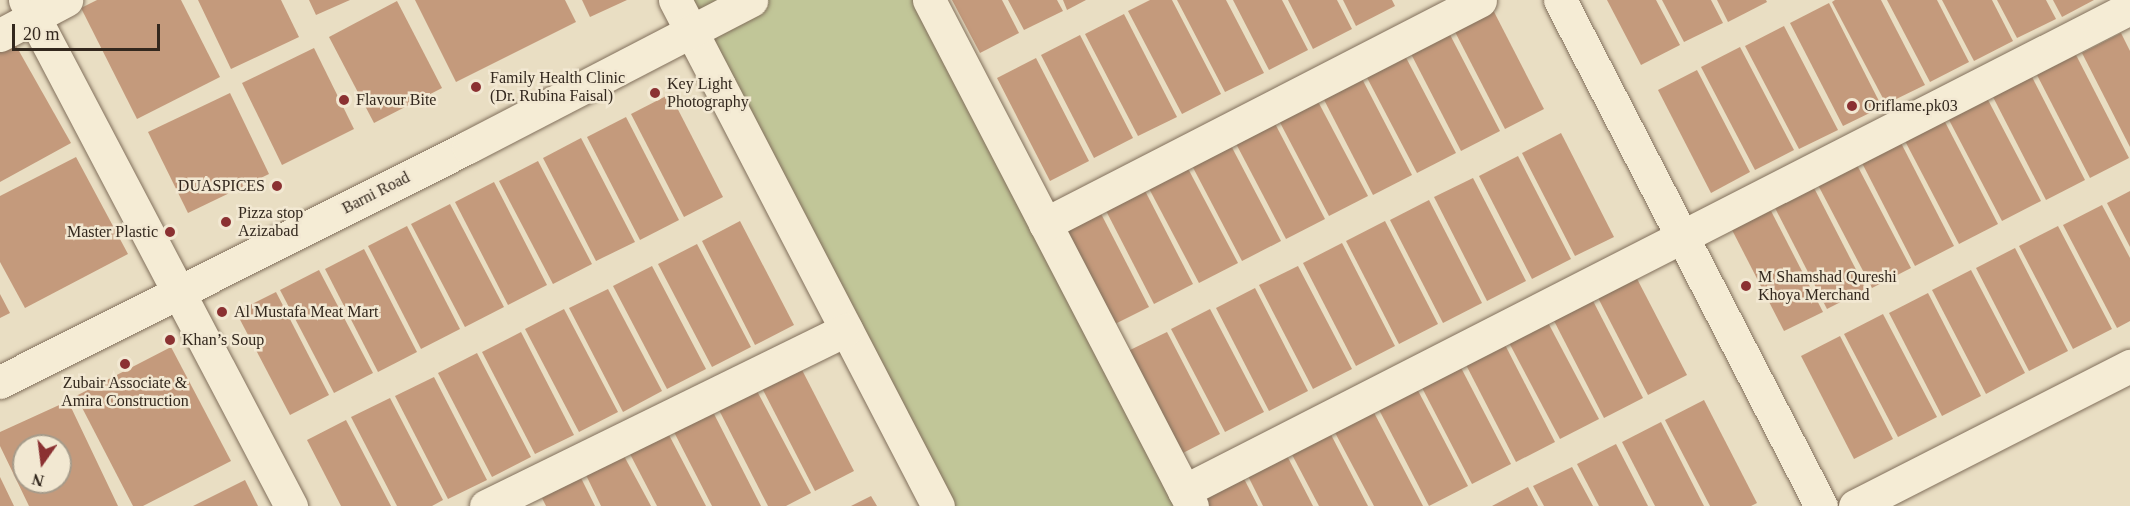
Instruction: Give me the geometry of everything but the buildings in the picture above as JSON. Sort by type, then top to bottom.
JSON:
[{"type":"street","points":[[0,35],[29,9],[66,0]]},
{"type":"street","points":[[675,0],[938,506]]},
{"type":"street","name":"Barni Road","points":[[0,382],[468,147],[751,0]]},
{"type":"street","points":[[929,0],[1188,498],[1682,237],[2130,8]]},
{"type":"street","points":[[1045,224],[1480,0]]},
{"type":"street","points":[[1560,0],[1821,506]]},
{"type":"street","points":[[29,9],[291,506]]},
{"type":"street","points":[[486,506],[846,330]]},
{"type":"street","points":[[1855,506],[2130,366]]},
{"type":"green space","points":[[675,0],[932,0],[1196,506],[938,506]]},
{"type":"place","name":"Family Health Clinic (Dr. Rubina Faisal)","points":[[476,87]]},
{"type":"place","name":"Key Light Photography","points":[[655,93]]},
{"type":"place","name":"Flavour Bite","points":[[344,100]]},
{"type":"place","name":"Oriflame.pk03","points":[[1852,106]]},
{"type":"place","name":"DUASPICES","points":[[277,186]]},
{"type":"place","name":"Pizza stop Azizabad","points":[[226,222]]},
{"type":"place","name":"Master Plastic","points":[[170,232]]},
{"type":"place","name":"M Shamshad Qureshi Khoya Merchand","points":[[1746,286]]},
{"type":"place","name":"Al Mustafa Meat Mart","points":[[222,312]]},
{"type":"place","name":"Khan’s Soup","points":[[170,340]]},
{"type":"place","name":"Zubair Associate & Amira Construction","points":[[125,364]]}]
